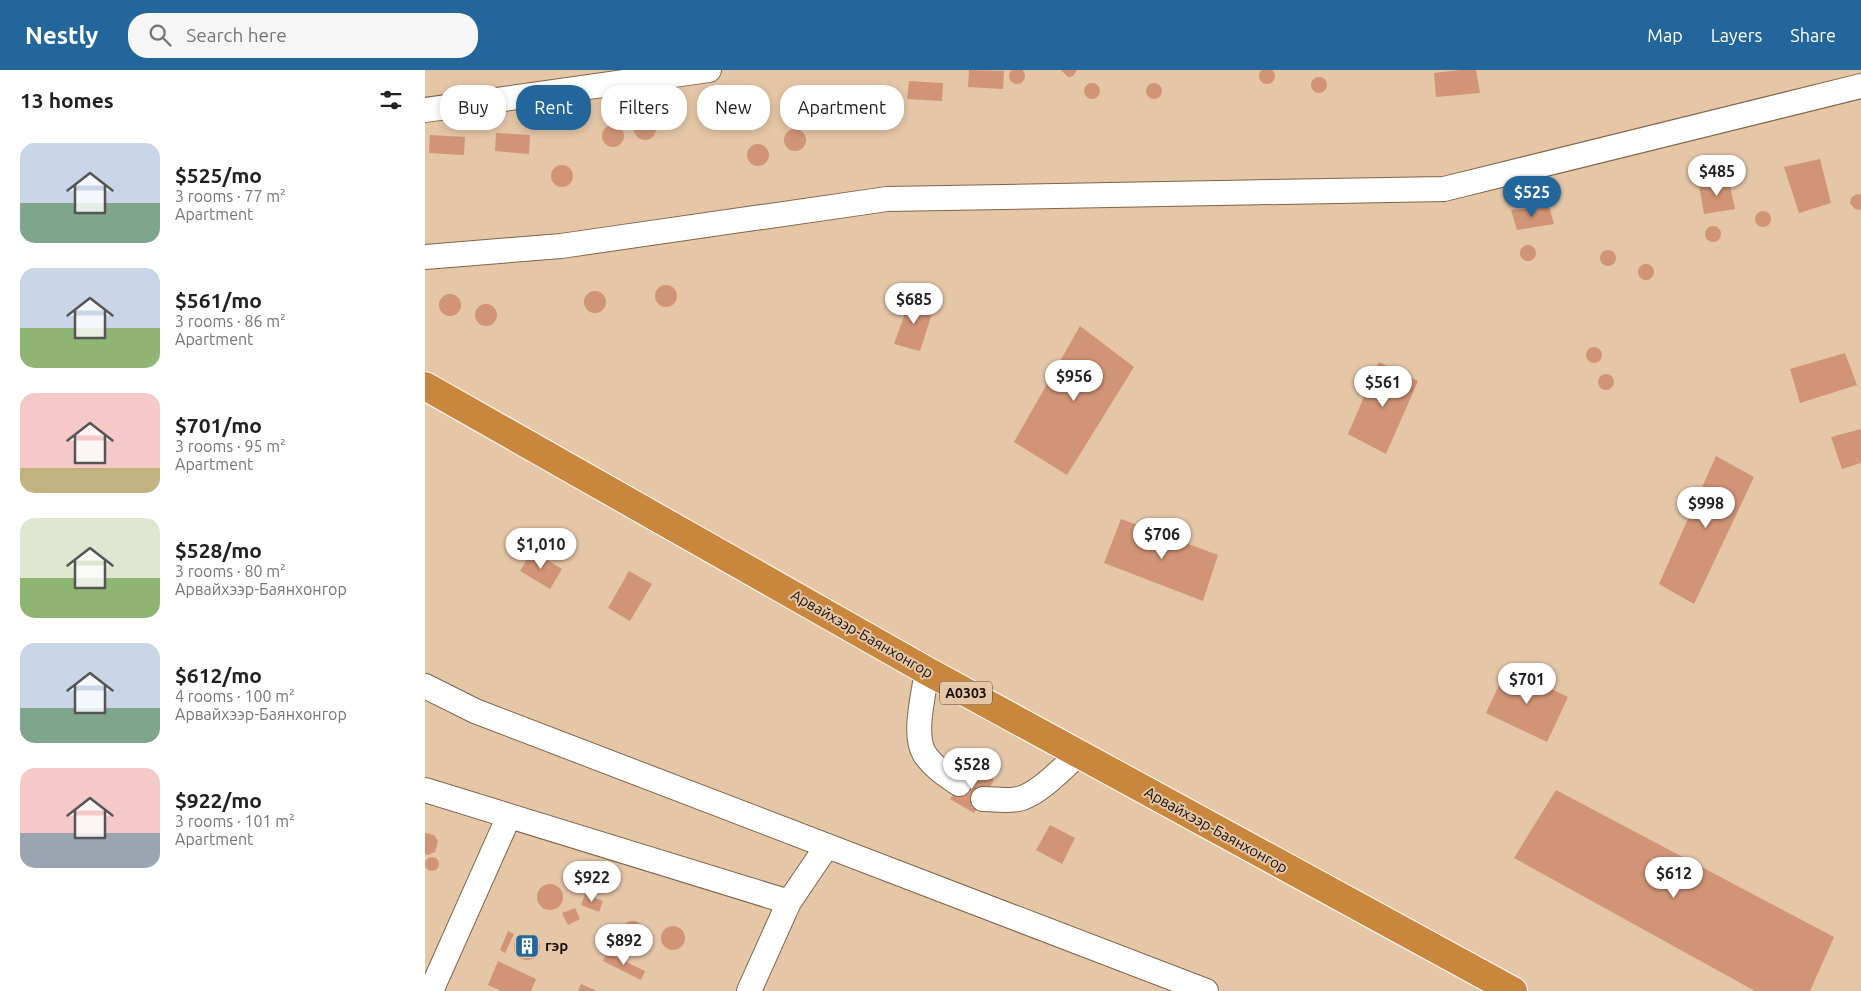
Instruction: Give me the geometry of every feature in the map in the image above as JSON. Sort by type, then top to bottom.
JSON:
[{"type":"highway","name":"Арвайхээр-Баянхонгор","points":[[425,386],[1078,755],[1513,991]]},
{"type":"street","points":[[425,110],[709,70]]},
{"type":"street","points":[[425,257],[561,246],[887,199],[1444,189],[1861,86]]},
{"type":"street","points":[[927,671],[918,738],[924,753],[942,772],[959,784]]},
{"type":"street","points":[[425,686],[475,711],[1206,991]]},
{"type":"street","points":[[983,799],[1022,798],[1034,792],[1078,755]]},
{"type":"street","points":[[425,790],[789,902]]},
{"type":"street","points":[[431,991],[509,816]]},
{"type":"street","points":[[749,991],[789,902],[827,846]]},
{"type":"building","points":[[1017,68],[1025,76],[1017,84],[1009,76]]},
{"type":"building","points":[[1267,68],[1275,76],[1267,84],[1259,76]]},
{"type":"building","points":[[969,70],[1004,71],[1003,89],[968,87]]},
{"type":"building","points":[[1061,70],[1077,70],[1073,76],[1068,77]]},
{"type":"building","points":[[1476,70],[1480,93],[1436,97],[1434,73]]},
{"type":"building","points":[[1316,77],[1322,77],[1327,82],[1325,91],[1316,93],[1311,88],[1311,82]]},
{"type":"building","points":[[909,81],[943,83],[942,101],[907,99]]},
{"type":"building","points":[[1089,83],[1095,83],[1100,88],[1098,97],[1089,99],[1084,94],[1084,88]]},
{"type":"building","points":[[1151,83],[1157,83],[1162,88],[1160,97],[1151,99],[1146,94],[1146,88]]},
{"type":"building","points":[[604,130],[622,130],[624,136],[621,144],[613,147],[605,144],[602,136]]},
{"type":"building","points":[[634,130],[656,130],[653,137],[645,140],[637,137]]},
{"type":"building","points":[[799,130],[806,140],[803,148],[795,151],[787,148],[784,140],[787,132]]},
{"type":"building","points":[[496,133],[530,135],[529,154],[495,151]]},
{"type":"building","points":[[430,135],[465,137],[464,155],[429,153]]},
{"type":"building","points":[[758,144],[766,147],[769,155],[766,163],[758,166],[750,163],[747,155],[750,147]]},
{"type":"building","points":[[1820,159],[1831,203],[1799,213],[1784,167]]},
{"type":"building","points":[[562,165],[570,168],[573,176],[570,184],[562,187],[554,184],[551,176],[554,168]]},
{"type":"building","points":[[1729,181],[1735,209],[1704,214],[1699,185]]},
{"type":"building","points":[[1861,194],[1861,210],[1855,209],[1850,203],[1851,198]]},
{"type":"building","points":[[1549,206],[1554,224],[1517,230],[1511,210]]},
{"type":"building","points":[[1760,211],[1766,211],[1771,216],[1769,225],[1760,227],[1755,222],[1755,216]]},
{"type":"building","points":[[1710,226],[1716,226],[1721,231],[1719,240],[1710,242],[1705,237],[1705,231]]},
{"type":"building","points":[[1525,245],[1531,245],[1536,250],[1534,259],[1525,261],[1520,256],[1520,250]]},
{"type":"building","points":[[1605,250],[1611,250],[1616,255],[1614,264],[1605,266],[1600,261],[1600,255]]},
{"type":"building","points":[[1643,264],[1649,264],[1654,269],[1652,278],[1643,280],[1638,275],[1638,269]]},
{"type":"building","points":[[666,285],[674,288],[677,296],[674,304],[666,307],[658,304],[655,296],[658,288]]},
{"type":"building","points":[[595,291],[603,294],[606,302],[603,310],[595,313],[587,310],[584,302],[587,294]]},
{"type":"building","points":[[450,294],[458,297],[461,305],[458,313],[450,316],[442,313],[439,305],[442,297]]},
{"type":"building","points":[[911,297],[934,307],[920,351],[894,344]]},
{"type":"building","points":[[486,304],[494,307],[497,315],[494,323],[486,326],[478,323],[475,315],[478,307]]},
{"type":"building","points":[[1080,326],[1134,367],[1067,475],[1014,442]]},
{"type":"building","points":[[1591,347],[1597,347],[1602,352],[1600,361],[1591,363],[1586,358],[1586,352]]},
{"type":"building","points":[[1845,353],[1857,385],[1800,403],[1790,369]]},
{"type":"building","points":[[1379,362],[1418,381],[1386,454],[1348,434]]},
{"type":"building","points":[[1603,374],[1609,374],[1614,379],[1612,388],[1603,390],[1598,385],[1598,379]]},
{"type":"building","points":[[1861,429],[1861,463],[1842,469],[1831,437]]},
{"type":"building","points":[[1716,456],[1754,477],[1694,604],[1659,584]]},
{"type":"building","points":[[1121,519],[1218,555],[1203,601],[1104,563]]},
{"type":"building","points":[[532,551],[562,569],[550,589],[520,571]]},
{"type":"building","points":[[629,571],[652,584],[630,621],[608,608]]},
{"type":"building","points":[[1507,668],[1568,697],[1547,742],[1486,713]]},
{"type":"building","points":[[971,766],[994,780],[974,813],[950,799]]},
{"type":"building","points":[[1556,790],[1834,937],[1810,991],[1755,991],[1514,858]]},
{"type":"building","points":[[1050,825],[1075,838],[1062,864],[1036,850]]},
{"type":"building","points":[[425,833],[434,835],[438,841],[435,852],[428,855],[425,854]]},
{"type":"building","points":[[429,857],[435,857],[439,864],[435,871],[429,871],[425,867],[425,861]]},
{"type":"building","name":"гэр","points":[[550,884],[559,888],[563,897],[559,906],[550,910],[541,906],[537,897],[541,888]]},
{"type":"building","points":[[585,894],[603,901],[599,912],[581,905]]},
{"type":"building","points":[[575,908],[580,919],[568,925],[562,913]]},
{"type":"building","points":[[633,921],[641,924],[644,932],[641,940],[633,943],[625,940],[622,932],[625,924]]},
{"type":"building","points":[[673,926],[682,929],[685,938],[682,947],[673,950],[664,947],[661,938],[664,929]]},
{"type":"building","points":[[508,931],[514,934],[505,953],[500,950]]},
{"type":"building","name":"гэр","points":[[527,934],[537,937],[540,947],[537,957],[527,960],[517,957],[514,947],[517,937]]},
{"type":"building","points":[[607,953],[645,971],[641,980],[603,961]]},
{"type":"building","points":[[498,961],[536,979],[531,991],[501,991],[488,985]]},
{"type":"building","points":[[581,984],[597,991],[578,991]]},
{"type":"place","name":"гэр","points":[[527,946]]}]
